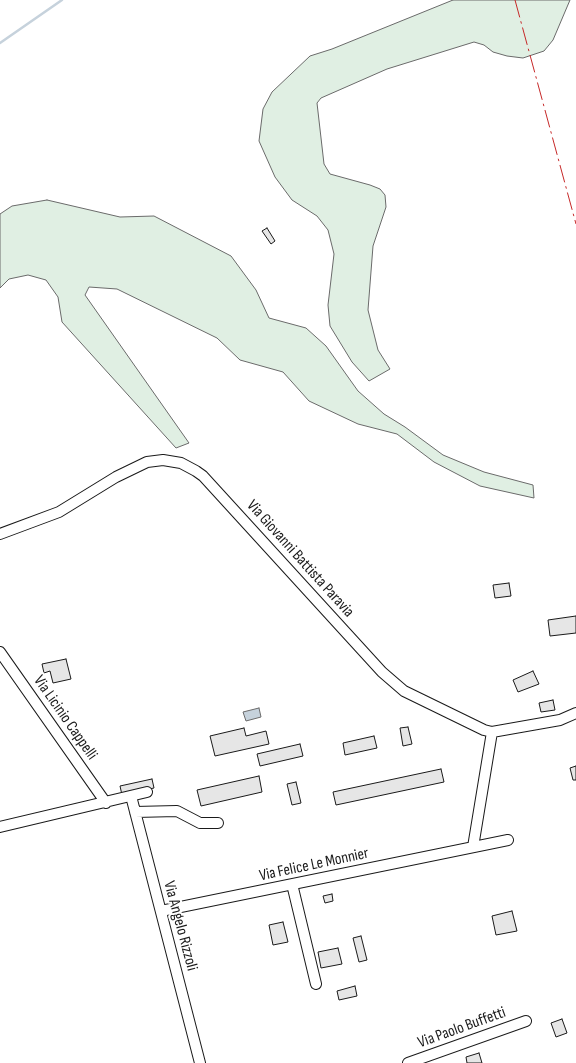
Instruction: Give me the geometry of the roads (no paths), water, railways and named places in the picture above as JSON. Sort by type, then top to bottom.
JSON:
[{"type":"street","name":"Via Giovanni Battista Paravia","points":[[0,534],[59,512],[116,477],[147,462],[163,460],[180,463],[196,471],[209,483],[394,683],[404,691],[444,711],[492,732]]},
{"type":"street","name":"Via Licinio Cappelli","points":[[0,652],[106,803]]},
{"type":"street","points":[[474,847],[492,732],[560,720],[576,713]]},
{"type":"street","points":[[0,827],[147,792]]},
{"type":"street","name":"Via Angelo Rizzoli","points":[[131,796],[200,1063]]},
{"type":"street","points":[[135,812],[177,811],[200,822],[218,823]]},
{"type":"street","name":"Via Felice Le Monnier","points":[[161,911],[508,840]]},
{"type":"street","points":[[292,884],[316,984]]},
{"type":"street","name":"Via Paolo Buffetti","points":[[408,1063],[526,1021]]},
{"type":"waterway","points":[[0,43],[62,0]]}]
